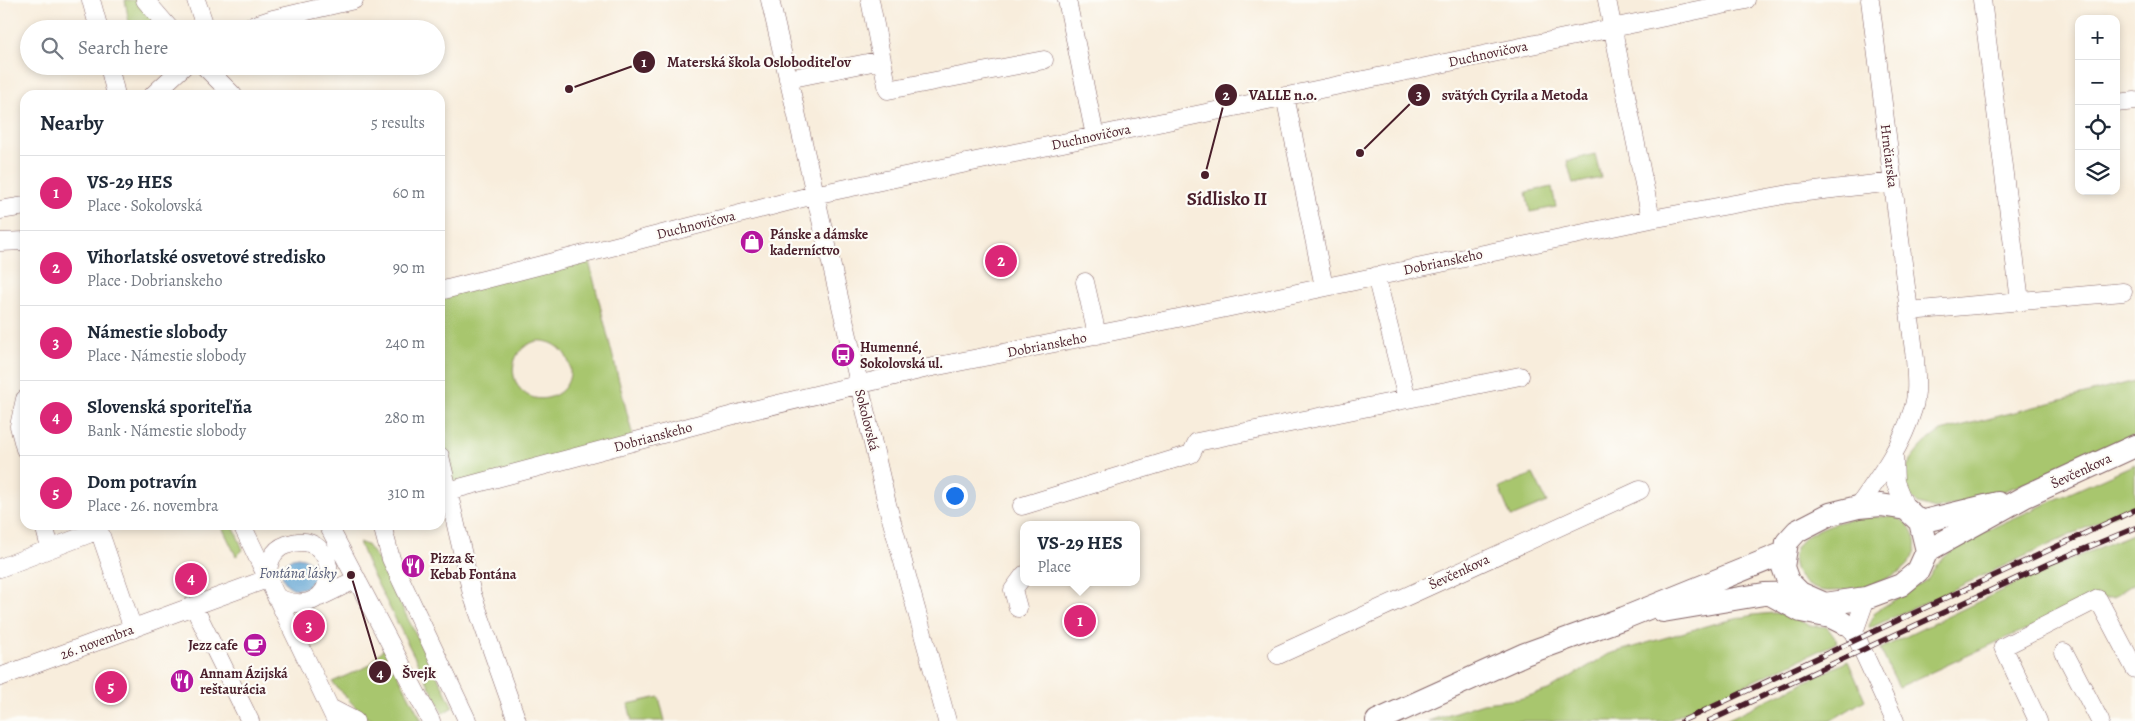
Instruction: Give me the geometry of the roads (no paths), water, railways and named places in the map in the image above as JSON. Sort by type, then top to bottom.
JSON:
[{"type":"main road","name":"Ševčenkova","points":[[1927,551],[2026,496],[2135,446]]},
{"type":"main road","name":"Ševčenkova","points":[[1784,553],[1786,542],[1797,531],[1830,514],[1858,507],[1881,505],[1913,516],[2026,496]]},
{"type":"main road","points":[[1377,721],[1525,654],[1624,618],[1784,553],[1783,567],[1788,581],[1800,593],[1825,604],[1866,598],[1901,585],[1918,571],[1927,551],[1913,516]]},
{"type":"main road","points":[[1624,618],[1771,594],[1800,593]]},
{"type":"main road","points":[[1771,594],[1801,611],[1831,617],[1849,627]]},
{"type":"street","points":[[91,0],[97,20]]},
{"type":"street","points":[[145,0],[162,20]]},
{"type":"street","points":[[196,0],[203,20]]},
{"type":"street","points":[[268,20],[354,0]]},
{"type":"street","name":"Sokolovská","points":[[770,0],[858,385],[890,513],[947,721]]},
{"type":"street","points":[[870,0],[888,90],[1044,60]]},
{"type":"street","points":[[1067,0],[1095,136]]},
{"type":"street","points":[[1607,0],[1650,219]]},
{"type":"street","name":"Duchnovičova","points":[[445,290],[814,195],[1746,0]]},
{"type":"street","name":"Hrnčiarska","points":[[1858,507],[1894,456],[1914,408],[1916,385],[1915,359],[1870,0]]},
{"type":"street","points":[[1982,0],[2020,301]]},
{"type":"street","points":[[788,79],[882,60]]},
{"type":"street","points":[[110,75],[115,90]]},
{"type":"street","points":[[159,90],[175,75]]},
{"type":"street","points":[[212,75],[226,90]]},
{"type":"street","points":[[221,75],[227,90]]},
{"type":"street","points":[[1285,96],[1324,287]]},
{"type":"street","points":[[2120,103],[2135,101]]},
{"type":"street","name":"Dobrianskeho","points":[[448,491],[928,368],[1096,335],[1650,219],[1789,194],[1893,182]]},
{"type":"street","points":[[0,210],[20,207]]},
{"type":"street","points":[[0,242],[20,241]]},
{"type":"street","points":[[1376,276],[1407,399]]},
{"type":"street","points":[[1085,282],[1096,335]]},
{"type":"street","points":[[1909,311],[2123,292]]},
{"type":"street","points":[[1022,506],[1191,454],[1198,442],[1520,376]]},
{"type":"street","name":"Hrnčiarska","points":[[1894,456],[1895,482],[1913,516]]},
{"type":"street","points":[[445,478],[472,594],[517,721]]},
{"type":"street","name":"Ševčenkova","points":[[1278,655],[1640,490]]},
{"type":"street","points":[[45,530],[50,548]]},
{"type":"street","points":[[0,568],[99,530],[133,629]]},
{"type":"street","points":[[244,530],[333,715],[354,721]]},
{"type":"street","points":[[267,579],[272,556],[293,533],[309,530]]},
{"type":"street","points":[[333,530],[431,721]]},
{"type":"street","points":[[383,530],[391,559],[466,721]]},
{"type":"street","points":[[293,533],[325,554],[330,570],[328,584],[320,597]]},
{"type":"street","name":"26. novembra","points":[[0,677],[267,579]]},
{"type":"street","points":[[276,597],[289,603],[306,603],[357,579]]},
{"type":"street","points":[[1018,608],[1013,590],[1020,580]]},
{"type":"street","points":[[1849,627],[1866,598]]},
{"type":"street","points":[[2038,721],[2003,647],[2098,599],[2135,669]]},
{"type":"street","points":[[1825,604],[1849,627],[1895,721]]},
{"type":"street","points":[[194,607],[250,721]]},
{"type":"street","points":[[2064,652],[2100,721]]},
{"type":"water","name":"Fontána lásky","points":[[298,557],[304,558],[309,562],[313,567],[313,579],[309,584],[304,588],[298,589],[292,588],[287,584],[283,579],[282,573],[283,567],[287,562],[292,558]]},
{"type":"railway","points":[[1682,721],[2135,510]]},
{"type":"railway","points":[[1709,721],[2050,563],[2135,528]]},
{"type":"place","name":"Materská škola Osloboditeľov","points":[[569,89]]},
{"type":"place","name":"svätých Cyrila a Metoda","points":[[1360,153]]},
{"type":"place","name":"VALLE n.o.","points":[[1205,175]]},
{"type":"place","name":"Pánske a dámske kaderníctvo","points":[[752,242]]},
{"type":"place","name":"Vihorlatské osvetové stredisko","points":[[1001,261]]},
{"type":"place","name":"Humenné, Sokolovská ul.","points":[[843,355]]},
{"type":"place","name":"Pizza & Kebab Fontána","points":[[413,566]]},
{"type":"place","name":"Švejk","points":[[351,575]]},
{"type":"place","name":"Slovenská sporiteľňa","points":[[191,579]]},
{"type":"place","name":"VS-29 HES","points":[[1080,621]]},
{"type":"place","name":"Námestie slobody","points":[[309,626]]},
{"type":"place","name":"Jezz cafe","points":[[255,645]]},
{"type":"place","name":"Annam Ázijská reštaurácia","points":[[182,681]]},
{"type":"place","name":"Dom potravín","points":[[111,687]]},
{"type":"district","name":"Sídlisko II","points":[[1227,199]]}]
